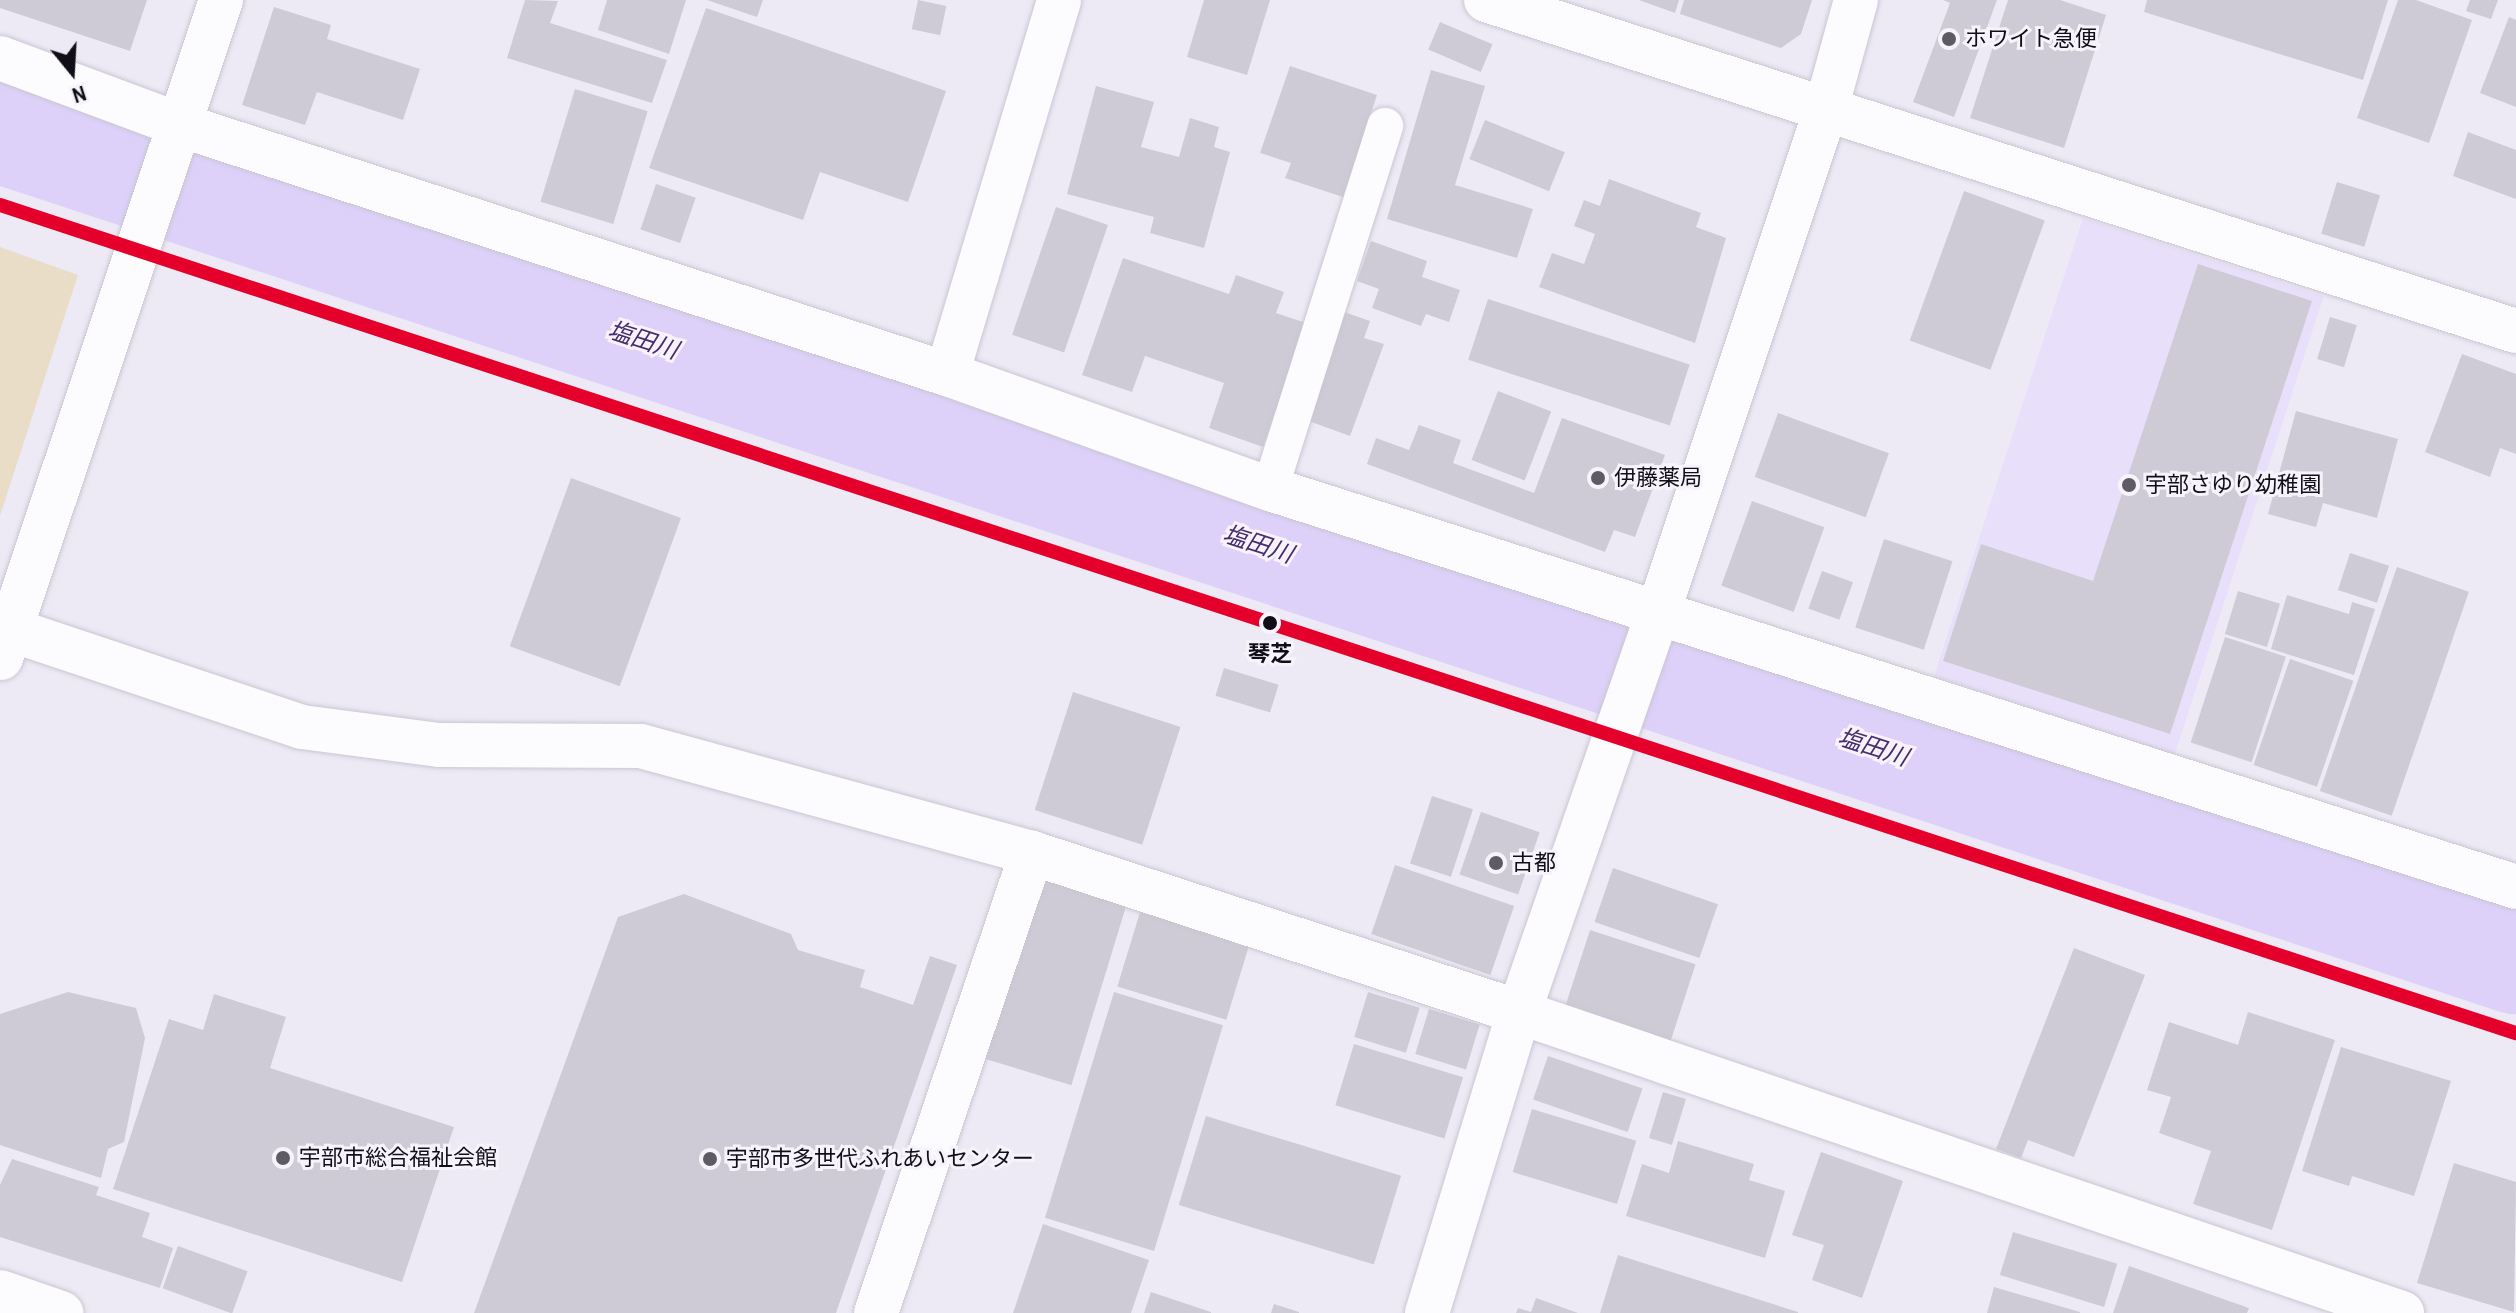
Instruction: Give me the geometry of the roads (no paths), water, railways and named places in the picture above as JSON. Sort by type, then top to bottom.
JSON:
[{"type":"street","points":[[221,0],[3,640],[302,727],[439,745],[641,746],[1032,853],[1519,1012],[2402,1313]]},
{"type":"street","points":[[947,374],[1059,0]]},
{"type":"street","points":[[1486,0],[2516,331]]},
{"type":"street","points":[[1427,1313],[1519,1012],[1656,618],[1826,109],[1856,0]]},
{"type":"street","points":[[0,58],[175,139],[947,374],[1270,489],[1656,618],[2516,887]]},
{"type":"street","points":[[876,1313],[1032,853]]},
{"type":"street","points":[[0,1292],[61,1313]]},
{"type":"lane","points":[[1270,489],[1385,126]]},
{"type":"waterway","name":"塩田川","points":[[0,128],[2516,959]]},
{"type":"place","name":"ホワイト急便","points":[[1949,39]]},
{"type":"place","name":"伊藤薬局","points":[[1598,478]]},
{"type":"place","name":"宇部さゆり幼稚園","points":[[2129,485]]},
{"type":"place","name":"琴芝","points":[[1270,623]]},
{"type":"place","name":"古都","points":[[1496,863]]},
{"type":"place","name":"宇部市総合福祉会館","points":[[283,1158]]},
{"type":"place","name":"宇部市多世代ふれあいセンター","points":[[710,1159]]}]
